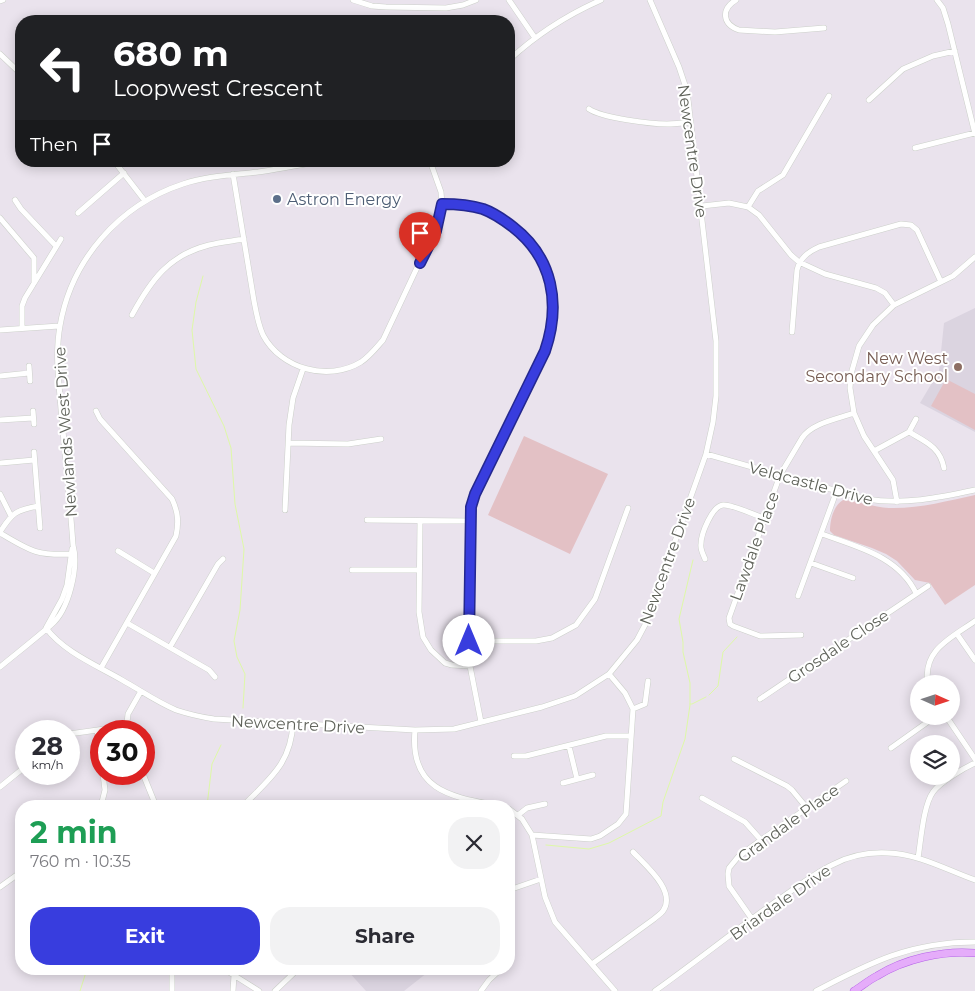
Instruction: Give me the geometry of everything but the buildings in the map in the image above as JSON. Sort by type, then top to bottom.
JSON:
[{"type":"main road","points":[[854,991],[877,975],[904,963],[946,954],[975,953]]},
{"type":"street","points":[[353,0],[372,6],[423,7],[455,7],[476,0]]},
{"type":"street","points":[[423,7],[425,0]]},
{"type":"street","points":[[508,0],[535,38]]},
{"type":"street","points":[[515,55],[558,21],[601,0]]},
{"type":"street","name":"Newcentre Drive","points":[[46,628],[58,642],[141,691],[176,709],[205,718],[415,730],[454,729],[542,707],[575,696],[609,674],[637,640],[646,623],[706,454],[716,396],[717,359],[702,206],[687,91],[650,0]]},
{"type":"street","points":[[736,0],[728,6],[725,14],[728,23],[739,30],[775,32],[824,28]]},
{"type":"street","points":[[915,148],[975,134],[955,51],[943,8],[938,0]]},
{"type":"street","points":[[869,100],[903,69],[934,56],[955,51]]},
{"type":"street","points":[[0,54],[15,68]]},
{"type":"street","points":[[748,207],[758,191],[783,175],[829,96]]},
{"type":"street","points":[[589,109],[600,114],[650,123],[691,122]]},
{"type":"street","points":[[119,167],[145,201]]},
{"type":"street","name":"Newlands West Drive","points":[[0,667],[46,628],[62,599],[73,554],[58,359],[60,326],[72,284],[91,251],[115,224],[145,201],[185,183],[200,179],[280,167]]},
{"type":"street","points":[[233,174],[257,318],[264,336],[280,355],[303,369],[336,371],[360,363],[383,340],[432,239],[439,221],[442,204],[440,186],[432,167]]},
{"type":"street","points":[[78,213],[124,173]]},
{"type":"street","points":[[15,200],[21,209],[56,246]]},
{"type":"street","points":[[702,206],[729,203],[748,207],[759,215],[799,262],[824,274],[876,288],[886,293],[894,305]]},
{"type":"street","points":[[442,204],[464,205],[484,210],[504,219],[522,233],[535,248],[543,262],[550,282],[553,299],[551,335],[545,351],[475,494],[471,507],[470,666],[481,722]]},
{"type":"street","points":[[0,218],[34,258],[34,284]]},
{"type":"street","points":[[792,332],[799,262],[808,251],[819,246],[901,224],[911,225],[917,230],[941,282]]},
{"type":"street","points":[[22,328],[22,306],[61,239]]},
{"type":"street","points":[[132,315],[143,293],[154,278],[171,262],[192,250],[210,244],[244,239]]},
{"type":"street","points":[[897,502],[893,480],[864,436],[854,414],[850,388],[851,374],[860,346],[873,324],[894,305],[953,276],[975,257]]},
{"type":"street","points":[[0,330],[60,326]]},
{"type":"street","points":[[29,366],[30,381]]},
{"type":"street","points":[[285,510],[293,398],[303,369]]},
{"type":"street","points":[[0,376],[30,373]]},
{"type":"street","points":[[0,420],[34,421],[32,411]]},
{"type":"street","points":[[96,411],[106,426],[172,499],[176,507],[178,521],[176,536],[101,668]]},
{"type":"street","name":"Lawdale Place","points":[[801,636],[756,636],[730,624],[729,618],[780,474],[805,433],[854,414]]},
{"type":"street","points":[[874,451],[909,432],[916,419]]},
{"type":"street","points":[[909,432],[935,448],[940,454],[944,468]]},
{"type":"street","points":[[289,443],[348,444],[381,439]]},
{"type":"street","points":[[34,452],[40,528]]},
{"type":"street","name":"Veldcastle Drive","points":[[706,454],[866,499],[897,502],[919,501],[975,490]]},
{"type":"street","points":[[1,463],[34,460]]},
{"type":"street","points":[[798,596],[837,490]]},
{"type":"street","points":[[0,494],[11,516]]},
{"type":"street","points":[[38,506],[18,511],[11,516],[0,532],[33,552],[73,554]]},
{"type":"street","points":[[705,559],[700,545],[713,510],[717,507],[727,506],[764,518]]},
{"type":"street","points":[[469,641],[536,641],[552,638],[576,625],[595,599],[628,508]]},
{"type":"street","points":[[367,520],[470,522]]},
{"type":"street","points":[[420,522],[420,626],[426,644],[445,663],[470,666]]},
{"type":"street","points":[[822,534],[887,560],[902,572],[916,593]]},
{"type":"street","points":[[118,551],[154,573]]},
{"type":"street","points":[[170,648],[218,564],[223,559]]},
{"type":"street","points":[[811,563],[853,578]]},
{"type":"street","points":[[352,570],[419,570]]},
{"type":"street","name":"Grosdale Close","points":[[760,699],[928,586]]},
{"type":"street","points":[[927,675],[927,669],[932,656],[944,642],[975,622]]},
{"type":"street","points":[[127,623],[209,670],[215,677]]},
{"type":"street","points":[[957,634],[975,660]]},
{"type":"street","points":[[532,835],[591,839],[600,836],[618,824],[626,814],[633,709],[625,693],[609,674]]},
{"type":"street","points":[[633,709],[645,704],[648,681]]},
{"type":"street","points":[[127,720],[128,714],[141,691]]},
{"type":"street","points":[[249,800],[282,764],[290,745],[293,723]]},
{"type":"street","points":[[891,748],[923,725]]},
{"type":"street","points":[[918,858],[927,806],[933,792],[975,761],[952,725]]},
{"type":"street","points":[[415,730],[415,752],[418,763],[426,777],[438,788],[459,798],[469,800]]},
{"type":"street","points":[[514,756],[526,756],[606,736],[630,736]]},
{"type":"street","points":[[569,746],[577,779]]},
{"type":"street","points":[[734,759],[787,786],[806,808]]},
{"type":"street","points":[[0,787],[15,775]]},
{"type":"street","points":[[563,783],[592,776]]},
{"type":"street","name":"Grandale Place","points":[[752,918],[732,891],[728,880],[730,868],[738,857],[846,781]]},
{"type":"street","points":[[102,800],[104,785]]},
{"type":"street","points":[[148,785],[154,800]]},
{"type":"street","points":[[702,798],[745,822],[761,840]]},
{"type":"street","points":[[518,815],[527,808],[545,804]]},
{"type":"street","points":[[515,813],[522,819],[532,835],[548,907],[555,922],[615,991]]},
{"type":"street","points":[[592,964],[654,919],[663,911],[666,905],[663,886],[633,852]]},
{"type":"street","name":"Briardale Drive","points":[[656,991],[752,918],[813,876],[834,864],[854,857],[871,853],[901,854],[918,858],[975,880]]},
{"type":"street","points":[[0,888],[15,877]]},
{"type":"street","points":[[515,888],[541,879]]},
{"type":"street","points":[[816,991],[897,953],[918,947],[950,942],[975,942]]},
{"type":"street","points":[[172,975],[172,991]]},
{"type":"street","points":[[233,991],[234,975],[259,991]]},
{"type":"street","points":[[275,991],[292,975]]},
{"type":"street","points":[[481,991],[495,975]]},
{"type":"shaded area","name":"New West Secondary School","points":[[975,308],[975,432],[920,403],[939,371],[944,323]]},
{"type":"shaded area","points":[[946,379],[975,394],[975,430],[931,406]]},
{"type":"shaded area","points":[[524,436],[608,474],[570,554],[488,515]]},
{"type":"shaded area","points":[[975,495],[975,585],[945,605],[930,583],[915,580],[897,561],[872,548],[834,535],[830,531],[834,510],[843,500],[889,508],[900,508],[932,504]]},
{"type":"shaded area","points":[[351,975],[424,975],[404,991],[366,991]]},
{"type":"waterway","points":[[203,276],[196,302],[192,330],[196,369],[224,426],[231,448],[235,504],[244,549],[240,610],[234,641],[237,657],[245,674],[243,708]]},
{"type":"waterway","points":[[546,845],[589,849],[609,843],[661,816],[663,802],[685,739],[690,705],[690,683],[683,652],[679,619],[693,560]]},
{"type":"waterway","points":[[709,695],[718,686],[723,652],[737,637]]},
{"type":"waterway","points":[[690,704],[706,697]]},
{"type":"waterway","points":[[208,800],[212,764],[221,745]]},
{"type":"waterway","points":[[80,991],[85,975]]},
{"type":"place","name":"Astron Energy","points":[[277,199]]},
{"type":"place","name":"New West Secondary School","points":[[958,367]]},
{"type":"route","points":[[420,263],[436,231],[442,204],[464,205],[484,210],[504,219],[522,233],[535,248],[547,272],[553,299],[551,335],[545,351],[475,494],[471,507],[469,641]]}]
